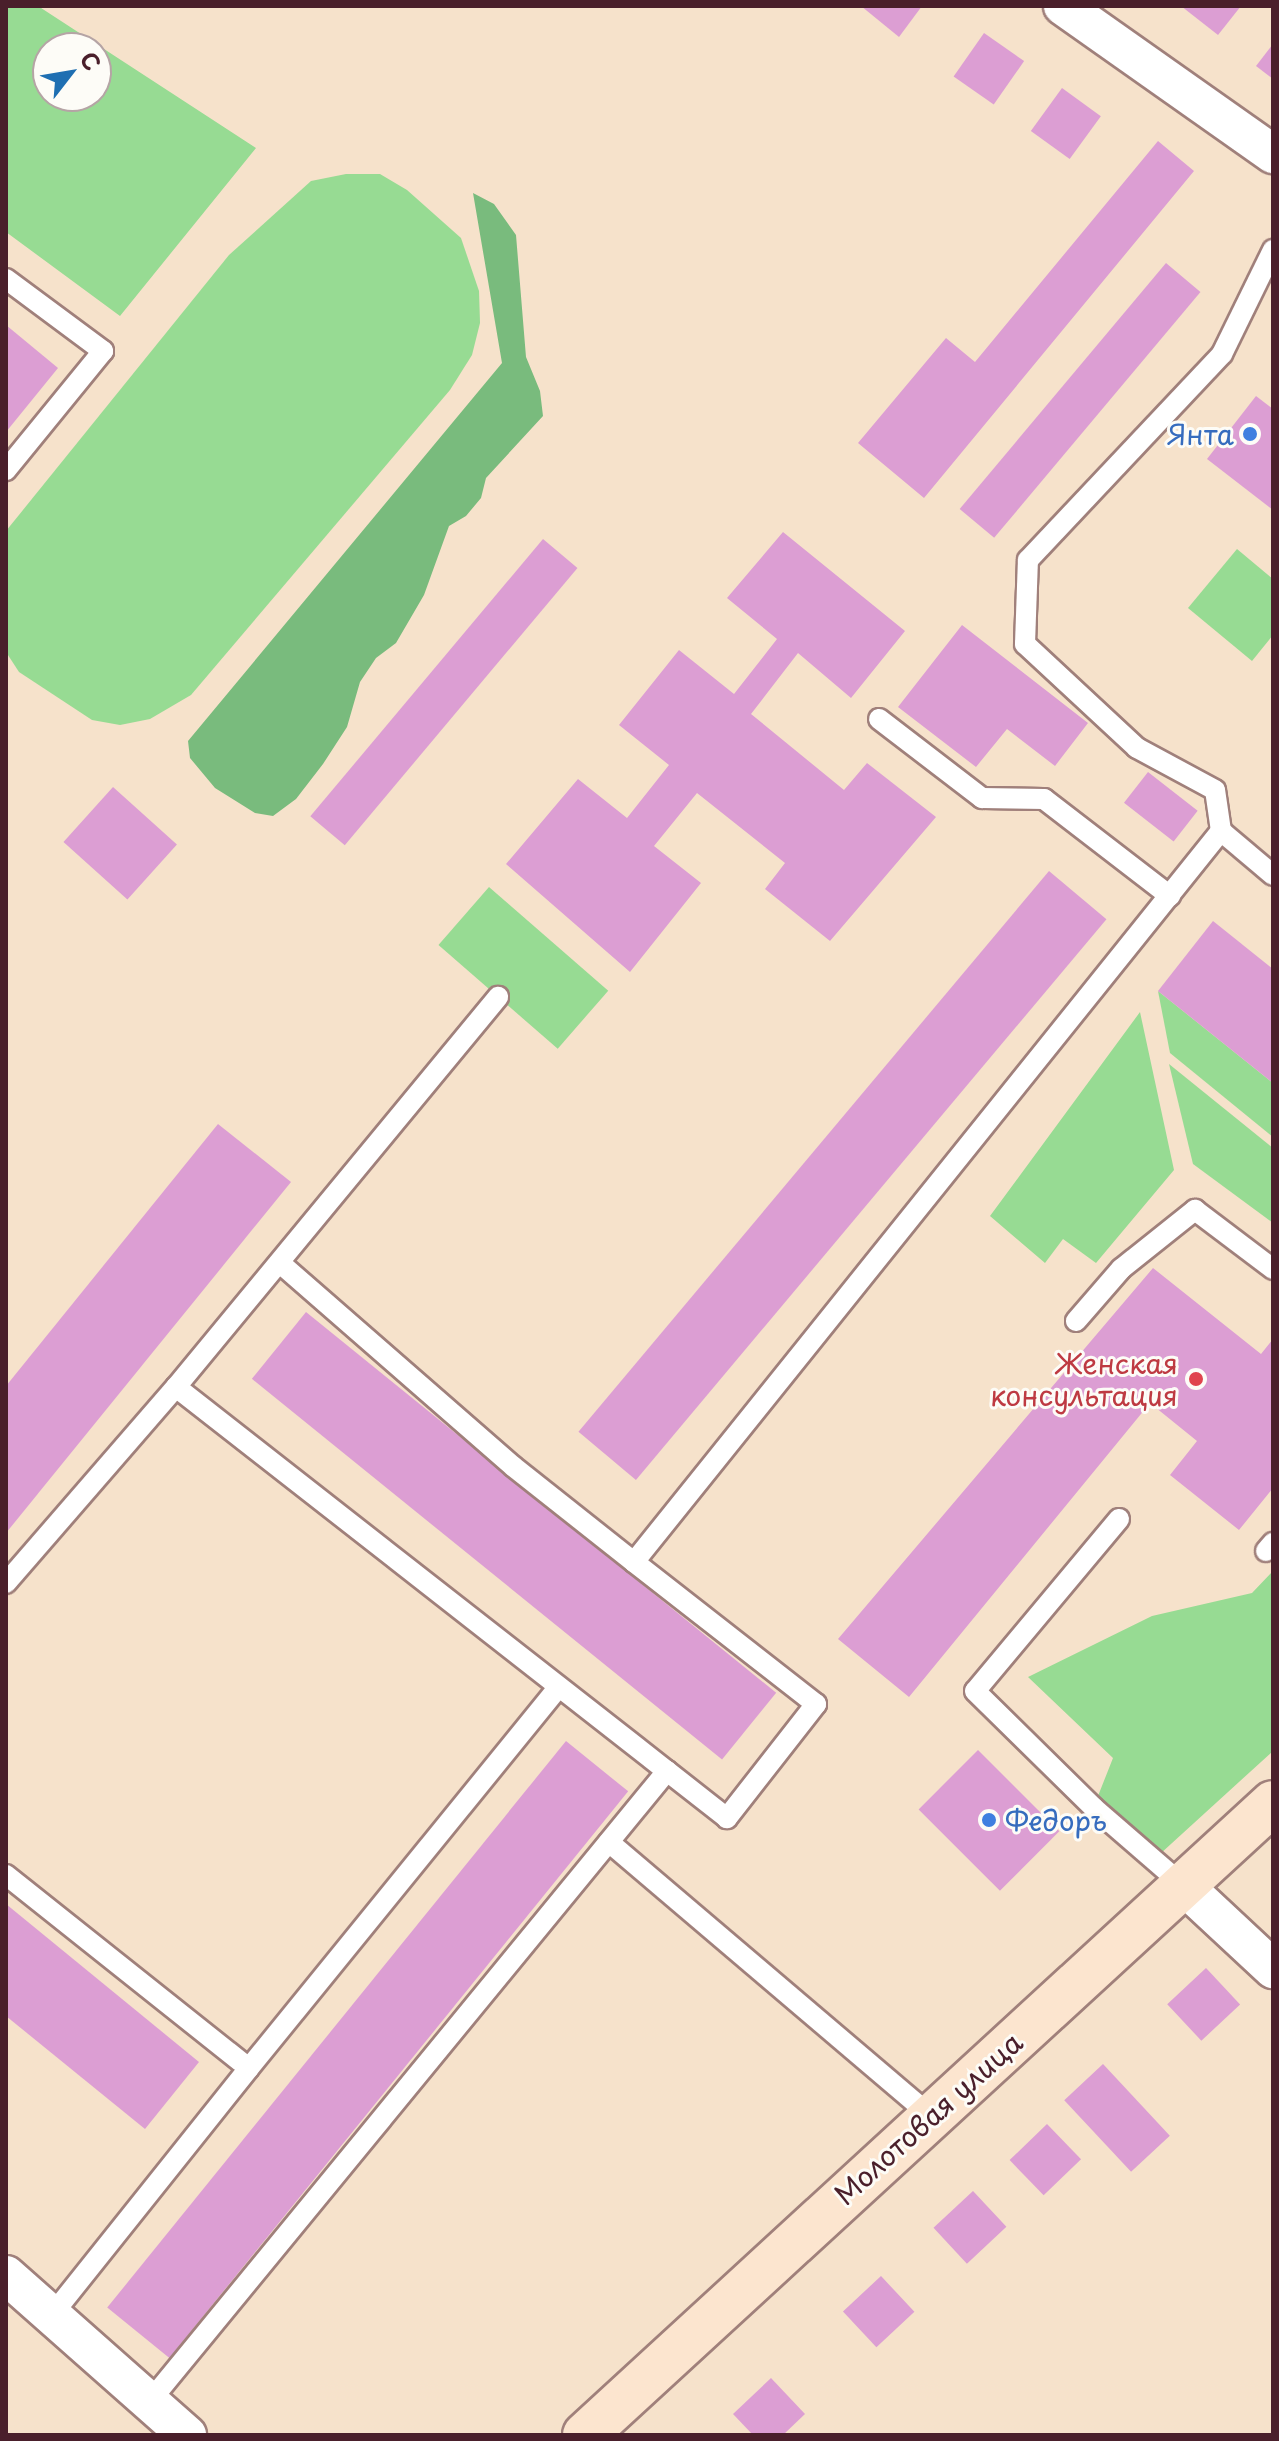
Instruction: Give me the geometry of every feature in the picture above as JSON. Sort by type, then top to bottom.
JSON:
[{"type":"street","points":[[1063,6],[1273,154]]},
{"type":"street","name":"Молотовая улица","points":[[585,2435],[929,2114],[1273,1803]]},
{"type":"street","points":[[1184,1886],[1273,1969]]},
{"type":"street","points":[[6,2275],[187,2435]]},
{"type":"lane","points":[[1273,250],[1222,354],[1028,560],[1025,644],[1137,748],[1215,790],[1221,831],[1273,875]]},
{"type":"lane","points":[[6,279],[103,351],[6,470]]},
{"type":"lane","points":[[879,719],[982,798],[1044,799],[1170,896]]},
{"type":"lane","points":[[634,1562],[1221,831]]},
{"type":"lane","points":[[6,1583],[176,1387],[498,997]]},
{"type":"lane","points":[[1076,1321],[1121,1269],[1195,1210],[1273,1269]]},
{"type":"lane","points":[[176,1387],[727,1818],[816,1704],[514,1467],[280,1263]]},
{"type":"lane","points":[[1119,1519],[975,1691],[1094,1808],[1184,1886]]},
{"type":"lane","points":[[52,2315],[559,1687]]},
{"type":"lane","points":[[150,2401],[667,1771]]},
{"type":"lane","points":[[609,1842],[929,2114]]},
{"type":"lane","points":[[6,1875],[249,2068]]},
{"type":"green space","points":[[6,6],[38,6],[78,32],[32,32],[32,112],[112,112],[112,54],[256,148],[120,316],[6,232]]},
{"type":"green space","points":[[346,174],[380,174],[407,190],[461,238],[479,291],[480,323],[472,355],[450,390],[191,695],[150,719],[120,725],[92,720],[19,672],[6,652],[6,531],[229,255],[311,181]]},
{"type":"green space","points":[[473,193],[494,204],[516,235],[526,357],[540,391],[543,416],[486,478],[481,498],[466,516],[449,526],[424,595],[396,643],[376,658],[360,682],[347,727],[323,764],[296,799],[273,816],[255,813],[215,788],[190,758],[188,741],[502,363]]},
{"type":"green space","points":[[1237,549],[1273,579],[1273,635],[1252,661],[1188,608]]},
{"type":"green space","points":[[489,887],[608,991],[558,1049],[438,945]]},
{"type":"green space","points":[[1158,991],[1273,1083],[1273,1137],[1170,1053]]},
{"type":"green space","points":[[1140,1012],[1174,1170],[1096,1263],[1063,1239],[1045,1263],[990,1216]]},
{"type":"green space","points":[[1169,1064],[1273,1148],[1273,1223],[1193,1164]]},
{"type":"green space","points":[[1273,1571],[1273,1751],[1160,1854],[1098,1796],[1113,1758],[1028,1677],[1152,1616],[1252,1593]]},
{"type":"building","points":[[861,6],[922,6],[899,37]]},
{"type":"building","points":[[1181,6],[1241,6],[1218,35]]},
{"type":"building","points":[[984,33],[1024,61],[994,105],[954,76]]},
{"type":"building","points":[[1273,44],[1273,79],[1256,66]]},
{"type":"building","points":[[1062,88],[1101,116],[1070,159],[1031,131]]},
{"type":"building","points":[[1158,141],[1194,171],[924,498],[858,443],[946,338],[975,362]]},
{"type":"building","points":[[1166,263],[1200,292],[994,538],[960,509]]},
{"type":"building","points":[[6,325],[58,368],[6,432]]},
{"type":"building","name":"Янта","points":[[1256,396],[1273,409],[1273,510],[1207,459]]},
{"type":"building","points":[[783,532],[905,631],[851,698],[798,653],[751,714],[844,790],[867,763],[936,817],[830,941],[765,889],[785,863],[697,793],[654,846],[701,883],[630,972],[506,864],[578,779],[627,818],[669,765],[619,725],[679,650],[734,694],[777,639],[727,598]]},
{"type":"building","points":[[543,539],[577,568],[345,845],[310,816]]},
{"type":"building","points":[[962,625],[1088,723],[1055,766],[1007,729],[976,767],[898,707]]},
{"type":"building","points":[[1148,772],[1198,811],[1174,842],[1124,803]]},
{"type":"building","points":[[113,787],[177,845],[127,900],[63,842]]},
{"type":"building","points":[[1049,871],[1106,919],[636,1480],[578,1432]]},
{"type":"building","points":[[1213,921],[1273,969],[1273,1083],[1158,991]]},
{"type":"building","points":[[218,1124],[291,1182],[6,1533],[6,1386]]},
{"type":"building","points":[[1153,1268],[1261,1354],[1273,1339],[1273,1488],[1239,1530],[1170,1475],[1197,1441],[1150,1403],[909,1697],[838,1639]]},
{"type":"building","points":[[306,1312],[776,1693],[722,1760],[252,1379]]},
{"type":"building","points":[[566,1741],[628,1791],[169,2358],[107,2308]]},
{"type":"building","name":"Федоръ","points":[[978,1750],[1059,1831],[1000,1891],[919,1809]]},
{"type":"building","points":[[6,1904],[199,2062],[145,2129],[6,2016]]},
{"type":"building","points":[[1206,1968],[1240,2005],[1201,2041],[1167,2004]]},
{"type":"building","points":[[1103,2064],[1170,2136],[1131,2172],[1064,2100]]},
{"type":"building","points":[[1047,2124],[1081,2159],[1044,2195],[1010,2160]]},
{"type":"building","points":[[973,2191],[1006,2227],[967,2264],[934,2228]]},
{"type":"building","points":[[881,2276],[914,2312],[876,2347],[843,2311]]},
{"type":"building","points":[[771,2378],[805,2414],[783,2435],[753,2435],[733,2414]]},
{"type":"place","name":"Янта","points":[[1250,434]]},
{"type":"place","name":"Женская консультация","points":[[1196,1379]]},
{"type":"place","name":"Федоръ","points":[[989,1820]]}]
